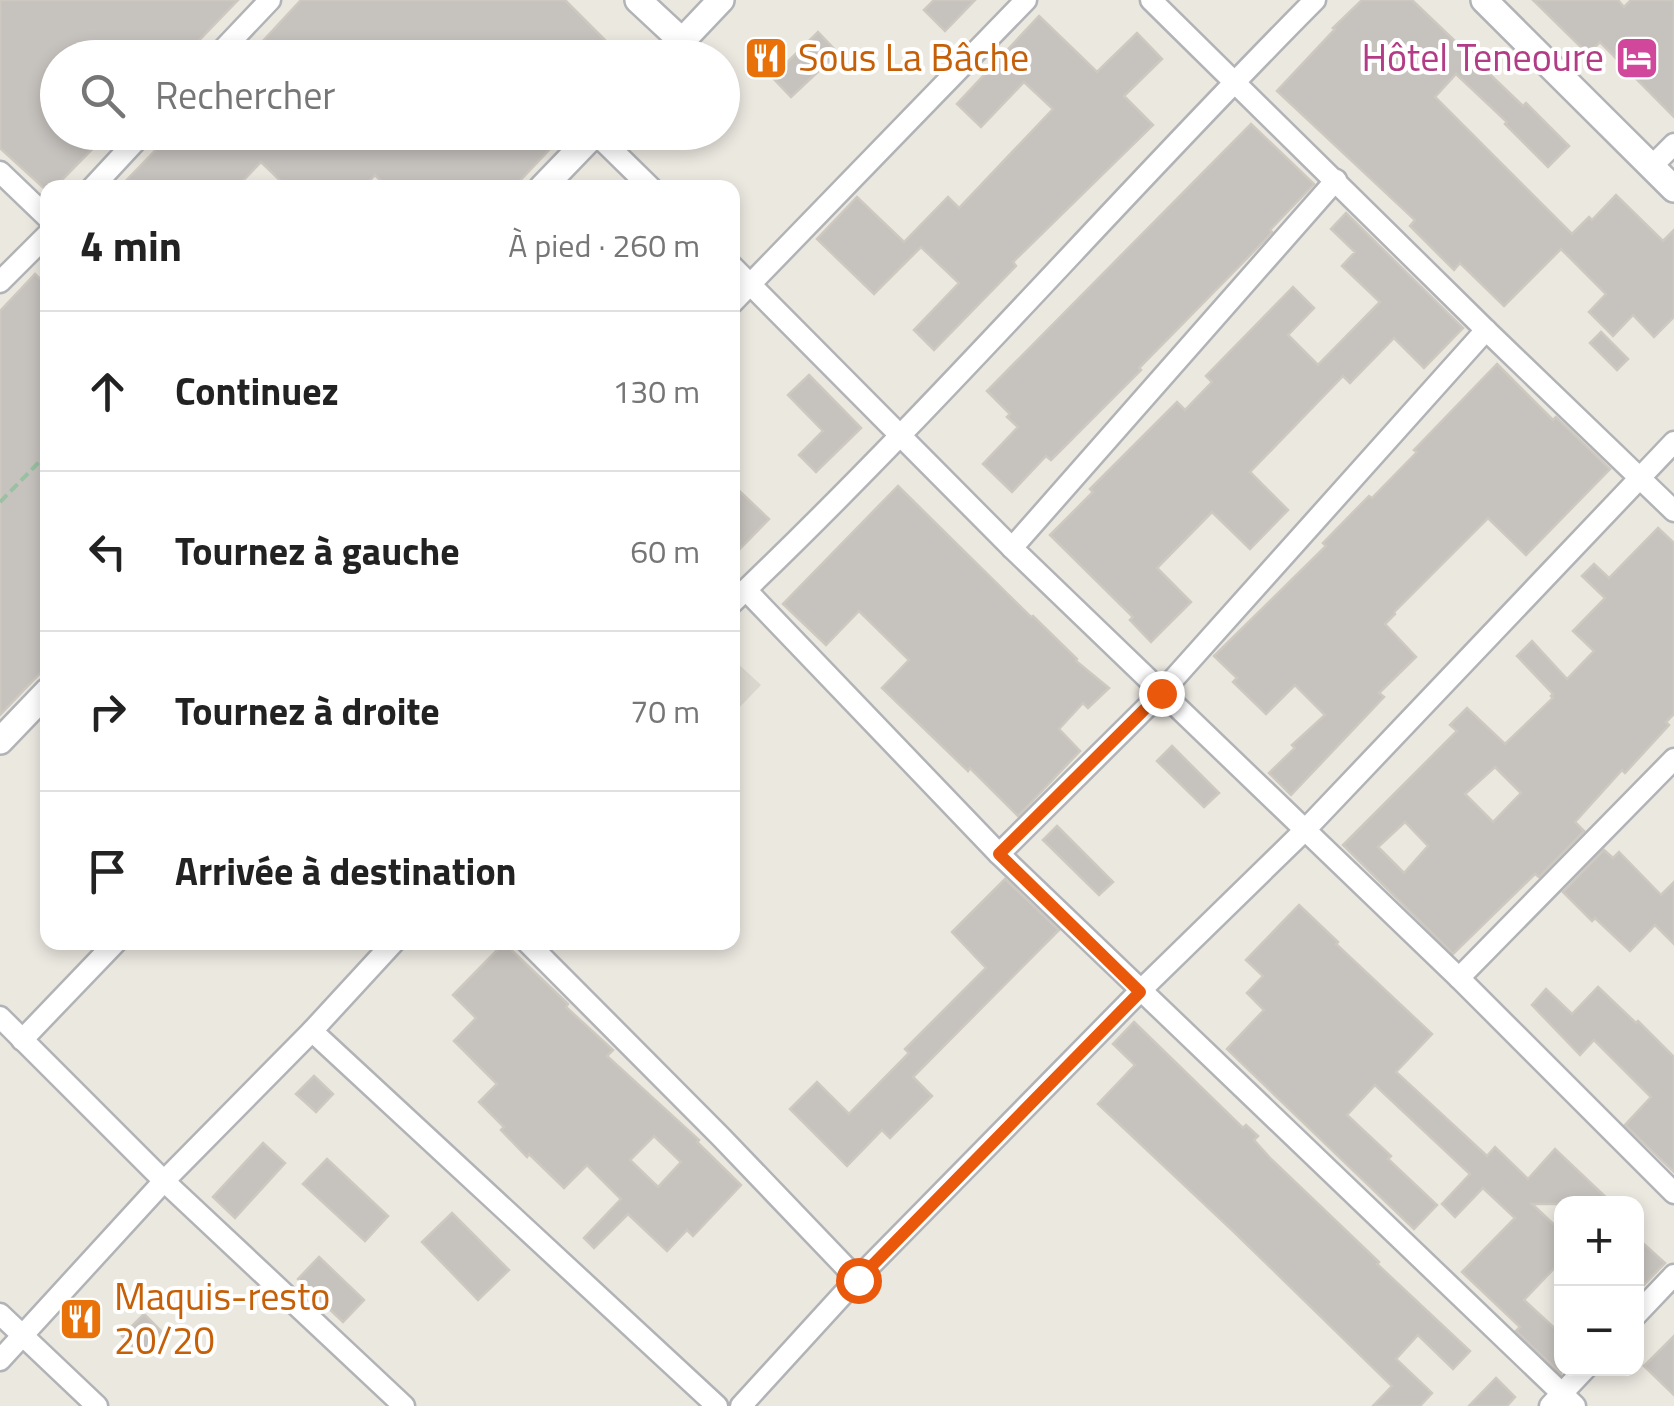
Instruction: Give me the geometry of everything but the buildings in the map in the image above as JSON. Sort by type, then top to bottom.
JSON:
[{"type":"street","points":[[232,40],[270,0]]},
{"type":"street","points":[[638,0],[667,40]]},
{"type":"street","points":[[683,40],[721,0]]},
{"type":"street","points":[[740,295],[1026,0]]},
{"type":"street","points":[[1151,0],[1674,510]]},
{"type":"street","points":[[740,596],[901,436],[1315,0]]},
{"type":"street","points":[[1484,0],[1674,189]]},
{"type":"street","points":[[1651,167],[1674,144]]},
{"type":"street","points":[[99,180],[127,150]]},
{"type":"street","points":[[550,180],[579,150]]},
{"type":"street","points":[[613,150],[644,180]]},
{"type":"street","points":[[0,172],[40,210]]},
{"type":"street","points":[[1012,548],[1336,180]]},
{"type":"street","points":[[0,282],[40,242]]},
{"type":"street","points":[[740,273],[1012,548],[1459,978],[1674,1192]]},
{"type":"street","points":[[999,854],[1161,693],[1486,330]]},
{"type":"street","points":[[741,1406],[858,1280],[1140,992],[1306,830],[1674,442]]},
{"type":"street","points":[[740,598],[1562,1402],[1580,1376]]},
{"type":"street","points":[[0,740],[40,699]]},
{"type":"street","points":[[1459,978],[1674,759]]},
{"type":"street","points":[[22,1040],[108,950]]},
{"type":"street","points":[[0,1360],[164,1181],[387,950]]},
{"type":"street","points":[[534,950],[858,1280]]},
{"type":"street","points":[[0,1017],[164,1181],[404,1406]]},
{"type":"street","points":[[312,1031],[717,1406]]},
{"type":"street","points":[[1644,1307],[1674,1275]]},
{"type":"street","points":[[0,1314],[97,1406]]},
{"type":"path","points":[[0,502],[40,461]]},
{"type":"shaded area","points":[[740,666],[761,685],[740,707]]},
{"type":"place","name":"Sous La Bâche","points":[[766,58]]},
{"type":"place","name":"Hôtel Teneoure","points":[[1637,58]]},
{"type":"place","name":"Maquis-resto 20/20","points":[[81,1319]]},
{"type":"route","points":[[858,1280],[1140,992],[999,854],[1161,693]]}]
